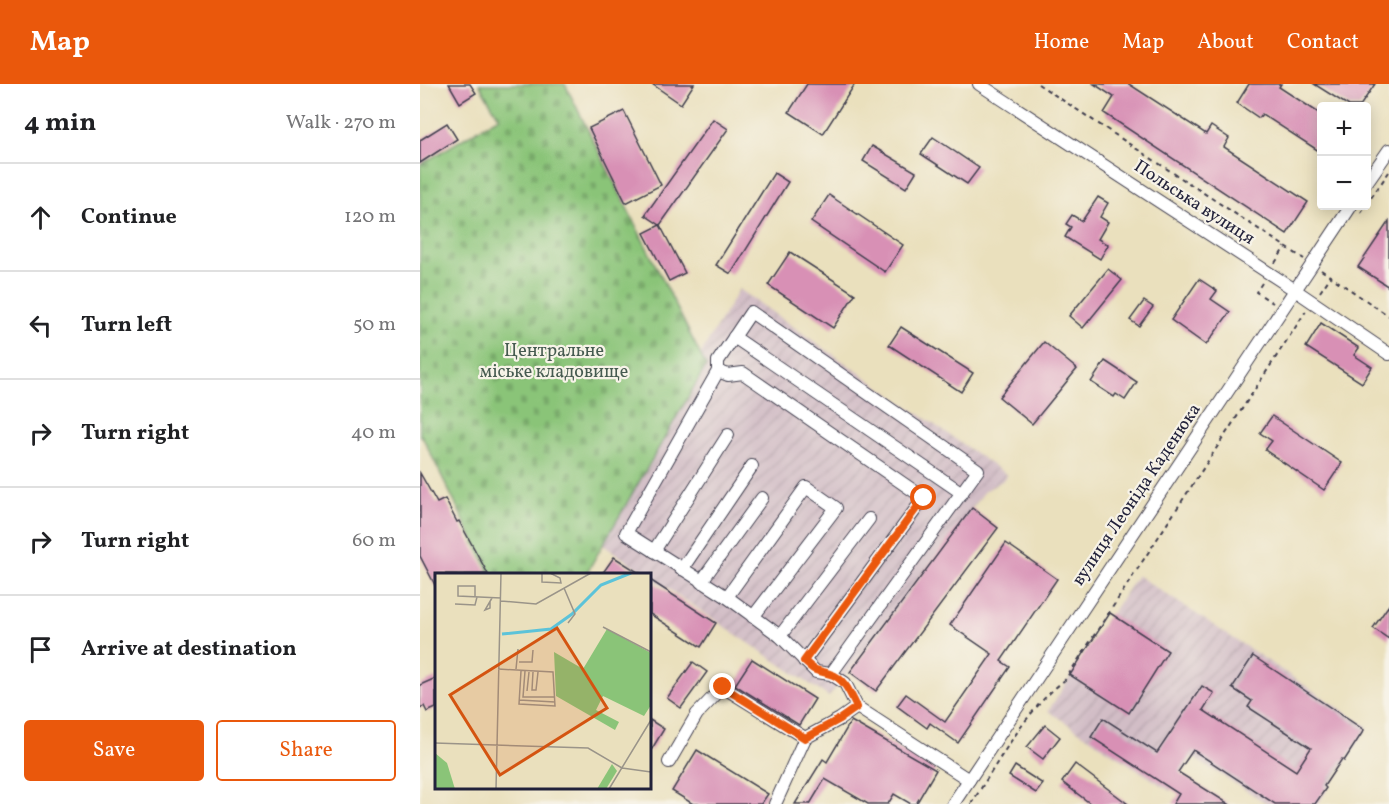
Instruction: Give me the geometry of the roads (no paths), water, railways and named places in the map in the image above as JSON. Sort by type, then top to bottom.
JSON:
[{"type":"street","name":"Польська вулиця","points":[[979,84],[1389,354]]},
{"type":"street","points":[[1371,176],[1389,150]]},
{"type":"street","name":"вулиця Леоніда Каденюка","points":[[953,804],[1348,210]]},
{"type":"street","points":[[831,674],[978,470],[751,312],[718,361],[718,371],[626,533],[727,597],[780,636],[816,672],[831,674],[845,683],[857,707],[969,780]]},
{"type":"street","points":[[734,337],[962,493]]},
{"type":"street","points":[[718,371],[728,375],[742,373],[924,498],[804,661]]},
{"type":"street","points":[[654,551],[728,435]]},
{"type":"street","points":[[682,569],[752,466]]},
{"type":"street","points":[[727,597],[806,487],[836,508],[753,617]]},
{"type":"street","points":[[701,582],[762,498]]},
{"type":"street","points":[[780,636],[869,519]]},
{"type":"street","points":[[669,762],[697,714],[723,687],[805,738]]},
{"type":"street","points":[[775,804],[805,738],[857,707]]},
{"type":"park label","name":"Центральне міське кладовище","points":[[554,361]]}]
